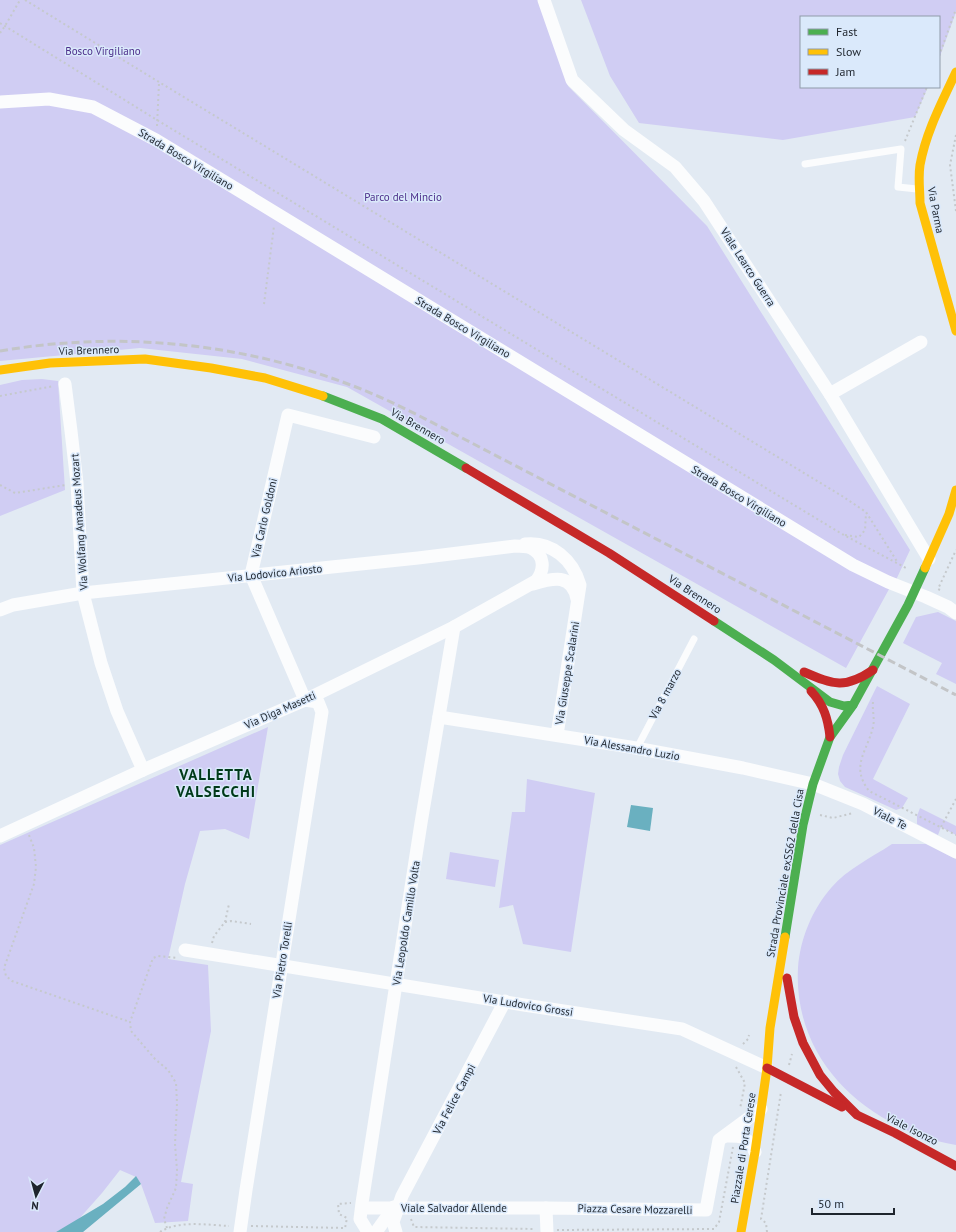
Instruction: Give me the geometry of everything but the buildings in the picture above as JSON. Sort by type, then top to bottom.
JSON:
[{"type":"main road","name":"Via Parma","points":[[956,72],[930,131],[924,149],[920,168],[919,189],[920,203],[956,331]]},
{"type":"main road","name":"Via Brennero","points":[[0,370],[50,363],[145,360],[211,368],[265,378],[314,392],[382,419],[609,553],[774,660],[830,702],[844,706],[850,702]]},
{"type":"main road","points":[[842,735],[850,702],[873,670],[914,592],[949,514],[956,490]]},
{"type":"main road","name":"Via Brennero","points":[[774,660],[832,684],[840,690]]},
{"type":"main road","name":"Via Brennero","points":[[774,660],[811,691],[820,702],[826,713],[830,737]]},
{"type":"main road","name":"Via Brennero","points":[[832,684],[847,684],[859,680],[873,670]]},
{"type":"main road","name":"Strada Provinciale exSS62 della Cisa","points":[[767,1068],[770,1028],[806,812],[820,787],[830,737],[850,702]]},
{"type":"main road","name":"Strada Provinciale exSS62 della Cisa","points":[[767,1068],[775,1041],[794,941]]},
{"type":"main road","name":"Viale Isonzo","points":[[787,978],[794,1017],[803,1043],[820,1075],[834,1092],[857,1115]]},
{"type":"main road","name":"Piazzale di Porta Cerese","points":[[741,1232],[755,1152],[767,1068]]},
{"type":"main road","name":"Viale Isonzo","points":[[767,1068],[895,1133],[956,1166]]},
{"type":"street","name":"Viale Learco Guerra","points":[[544,0],[572,80],[624,130],[675,167],[704,201],[830,394],[928,559]]},
{"type":"street","name":"Strada Bosco Virgiliano","points":[[0,102],[49,98],[93,107],[156,140],[853,565],[888,582],[948,607],[956,612]]},
{"type":"street","points":[[830,394],[921,342]]},
{"type":"street","name":"Via Wolfang Amadeus Mozart","points":[[65,384],[77,483],[83,593],[101,663],[117,711],[143,770]]},
{"type":"street","name":"Via Carlo Goldoni","points":[[251,575],[288,415],[374,437]]},
{"type":"street","points":[[515,546],[533,543],[541,544],[564,556],[574,569],[580,585],[576,611]]},
{"type":"street","name":"Via Lodovico Ariosto","points":[[0,610],[13,605],[83,593],[418,558],[515,546],[526,546],[537,552],[542,564]]},
{"type":"street","name":"Via Diga Masetti","points":[[0,836],[143,770],[306,700],[454,627],[531,585],[540,576],[542,564]]},
{"type":"street","points":[[251,575],[306,700]]},
{"type":"street","points":[[531,585],[550,578],[565,580],[575,591],[577,599],[576,611]]},
{"type":"street","name":"Via Giuseppe Scalarini","points":[[557,736],[576,611]]},
{"type":"street","name":"Via Leopoldo Camillo Volta","points":[[355,1232],[358,1229],[454,627]]},
{"type":"street","name":"Via Pietro Torelli","points":[[240,1229],[322,712],[318,702],[306,700]]},
{"type":"street","name":"Via Alessandro Luzio","points":[[439,717],[637,748],[743,768],[820,787]]},
{"type":"street","name":"Viale Te","points":[[820,787],[863,804],[956,852]]},
{"type":"street","name":"Via Ludovico Grossi","points":[[183,955],[211,954],[682,1029],[767,1068]]},
{"type":"street","name":"Via Felice Campi","points":[[396,1232],[393,1222],[401,1205],[505,1001]]},
{"type":"street","name":"Piazza Cesare Mozzarelli","points":[[552,1208],[706,1210],[719,1140],[732,1133],[761,1109]]},
{"type":"street","points":[[732,1133],[745,1138],[752,1145],[755,1152]]},
{"type":"street","name":"Via Felice Campi","points":[[376,1232],[401,1205]]},
{"type":"street","name":"Viale Salvador Allende","points":[[361,1210],[401,1205],[552,1208]]},
{"type":"street","points":[[547,1231],[552,1208]]},
{"type":"street","points":[[361,1210],[368,1232]]},
{"type":"lane","points":[[805,164],[902,149],[898,187],[919,189]]},
{"type":"lane","name":"Via 8 marzo","points":[[637,748],[694,639]]},
{"type":"path","points":[[0,33],[20,0]]},
{"type":"path","points":[[0,23],[157,120],[842,534],[899,564],[866,512],[836,492],[25,0]]},
{"type":"path","points":[[940,53],[956,9]]},
{"type":"path","points":[[156,140],[159,82]]},
{"type":"path","points":[[902,149],[927,88]]},
{"type":"path","points":[[956,135],[950,165],[956,211]]},
{"type":"path","points":[[264,304],[276,213]]},
{"type":"path","points":[[0,396],[65,384]]},
{"type":"path","points":[[0,486],[15,493],[77,483]]},
{"type":"path","points":[[842,534],[859,537],[865,530],[866,512]]},
{"type":"path","points":[[945,592],[938,589],[956,550]]},
{"type":"path","points":[[874,700],[874,725],[861,761],[860,772],[863,782],[869,791],[956,835]]},
{"type":"path","points":[[941,827],[956,799]]},
{"type":"path","points":[[806,812],[833,818],[858,812]]},
{"type":"path","points":[[26,824],[34,848],[36,867],[34,884],[4,968],[6,976],[12,982],[130,1022]]},
{"type":"path","points":[[211,954],[214,936],[225,922],[229,904]]},
{"type":"path","points":[[225,922],[231,921],[251,924]]},
{"type":"path","points":[[166,1228],[164,1219],[176,1188],[177,1170],[174,1144],[177,1103],[176,1083],[168,1070],[155,1059],[131,1032],[130,1022],[153,958],[158,956],[183,955]]},
{"type":"path","points":[[740,1045],[746,1042],[749,1035]]},
{"type":"path","points":[[789,1066],[792,1054],[790,1048]]},
{"type":"path","points":[[401,1205],[414,1227],[547,1231],[714,1230],[719,1222],[732,1133],[745,1083],[734,1065]]},
{"type":"path","points":[[767,1232],[766,1223],[761,1219],[781,1088]]},
{"type":"path","points":[[160,1232],[166,1228],[184,1225],[240,1229],[345,1228],[347,1218],[339,1214],[338,1204],[361,1210]]},
{"type":"green space","name":"Parco del Mincio","points":[[0,0],[539,0],[568,86],[707,226],[910,550],[896,580],[894,580],[846,668],[347,387],[242,359],[140,348],[0,361]]},
{"type":"green space","points":[[581,0],[956,0],[956,12],[940,56],[940,16],[800,16],[800,88],[928,88],[915,117],[783,140],[639,123],[610,76]]},
{"type":"green space","points":[[42,379],[58,381],[65,490],[0,516],[0,385],[22,380]]},
{"type":"green space","points":[[938,612],[956,621],[956,684],[936,674],[942,663],[903,643],[916,617]]},
{"type":"green space","points":[[877,686],[910,704],[873,779],[908,798],[902,808],[896,810],[845,787],[840,781],[838,774],[843,755]]},
{"type":"green space","points":[[268,727],[249,839],[225,829],[200,831],[185,884],[168,959],[208,965],[211,1031],[181,1182],[193,1184],[188,1221],[155,1223],[141,1184],[136,1177],[120,1170],[78,1220],[56,1232],[0,1232],[0,845]]},
{"type":"green space","points":[[527,779],[595,793],[571,952],[523,944],[513,905],[499,908],[512,812],[525,812]]},
{"type":"green space","points":[[920,808],[956,826],[956,835],[941,827],[938,835],[917,824],[917,816]]},
{"type":"green space","points":[[892,844],[926,844],[956,859],[956,1145],[910,1132],[877,1114],[856,1099],[839,1082],[824,1063],[812,1042],[803,1019],[799,994],[799,957],[804,936],[813,915],[824,897],[837,881],[852,869]]},
{"type":"green space","points":[[450,852],[499,860],[495,887],[446,879]]},
{"type":"shaded area","points":[[631,805],[653,808],[650,831],[627,827]]},
{"type":"shaded area","points":[[136,1176],[141,1184],[83,1232],[56,1232],[103,1204],[125,1187]]},
{"type":"railway","points":[[0,351],[44,345],[88,342],[176,344],[263,358],[348,384],[378,396],[422,417],[956,695]]},
{"type":"traffic: fast","points":[[323,396],[382,419],[466,468]]},
{"type":"traffic: fast","points":[[714,621],[774,660],[830,702],[844,706],[853,705],[908,605],[925,568]]},
{"type":"traffic: fast","points":[[785,937],[803,825],[813,784],[830,737],[853,705]]},
{"type":"traffic: slow","points":[[956,72],[935,117],[926,141],[920,165],[919,179],[920,203],[956,331]]},
{"type":"traffic: slow","points":[[0,370],[50,363],[145,359],[211,368],[265,378],[323,396]]},
{"type":"traffic: slow","points":[[925,568],[949,514],[956,490]]},
{"type":"traffic: slow","points":[[741,1232],[755,1152],[767,1068],[770,1028],[785,937]]},
{"type":"traffic: jam","points":[[466,468],[609,553],[714,621]]},
{"type":"traffic: jam","points":[[804,672],[824,680],[839,683],[855,680],[873,670]]},
{"type":"traffic: jam","points":[[811,691],[825,712],[830,737]]},
{"type":"traffic: jam","points":[[787,978],[794,1017],[803,1043],[820,1075],[834,1092],[857,1115],[895,1133],[956,1166]]},
{"type":"traffic: jam","points":[[767,1068],[842,1107]]},
{"type":"district","name":"VALLETTA VALSECCHI","points":[[216,784]]},
{"type":"park label","name":"Bosco Virgiliano","points":[[103,51]]}]
